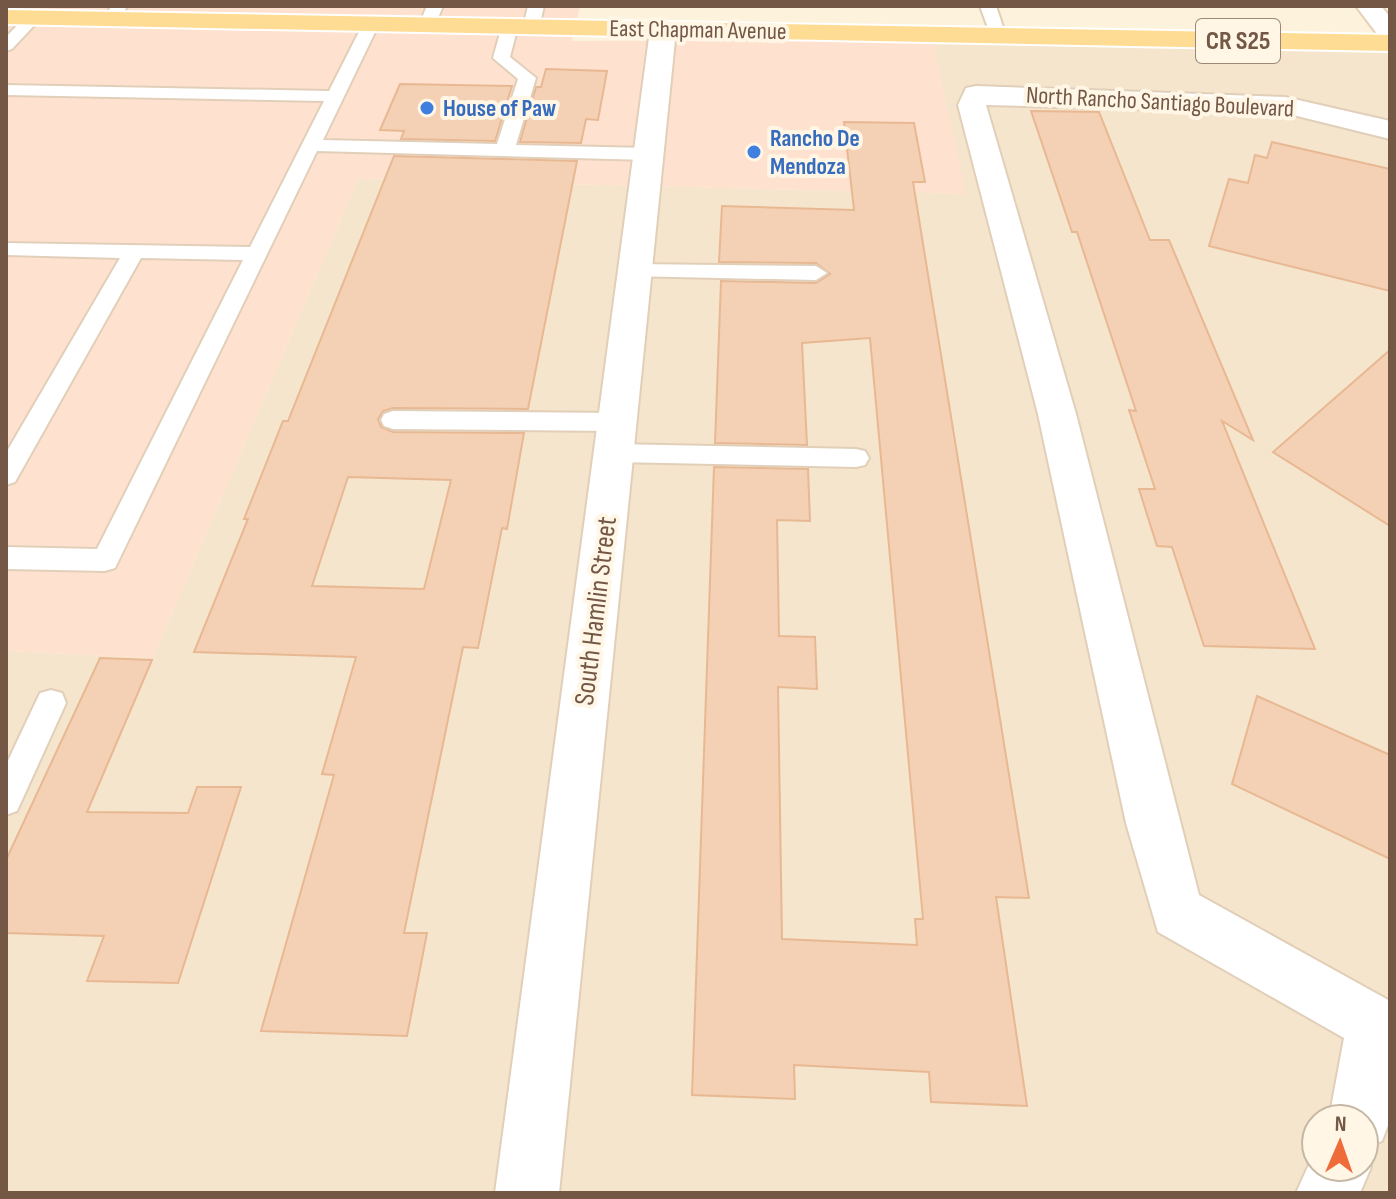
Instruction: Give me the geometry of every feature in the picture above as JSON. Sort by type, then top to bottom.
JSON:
[{"type":"main road","name":"East Chapman Avenue","points":[[6,17],[115,12],[371,24],[431,15],[663,30],[1390,43]]},
{"type":"street","points":[[1368,6],[1390,34]]},
{"type":"street","name":"South Hamlin Street","points":[[527,1193],[663,30]]},
{"type":"street","name":"North Rancho Santiago Boulevard","points":[[1382,1027],[1177,913],[1152,823],[1057,414],[972,105],[976,94],[1285,105],[1390,130]]},
{"type":"street","points":[[1364,1103],[1382,1027]]},
{"type":"lane","points":[[988,6],[998,36]]},
{"type":"lane","points":[[6,46],[34,17]]},
{"type":"lane","points":[[505,150],[527,78],[501,58],[526,20]]},
{"type":"lane","points":[[6,558],[105,560],[371,24]]},
{"type":"lane","points":[[6,90],[336,96]]},
{"type":"lane","points":[[311,145],[648,154]]},
{"type":"lane","points":[[6,249],[257,254]]},
{"type":"lane","points":[[6,475],[134,252]]},
{"type":"lane","points":[[635,271],[816,273]]},
{"type":"lane","points":[[393,420],[856,458]]},
{"type":"lane","points":[[6,800],[51,703]]},
{"type":"shaded area","points":[[6,6],[580,6],[572,41],[932,40],[966,194],[358,179],[153,658],[6,651]]},
{"type":"shaded area","points":[[932,40],[1390,52],[1390,1193],[6,1193],[6,651],[153,658],[358,179],[965,194]]},
{"type":"building","points":[[546,69],[607,71],[598,120],[586,119],[581,143],[520,142],[536,87],[541,87]]},
{"type":"building","points":[[400,84],[512,86],[495,141],[401,139],[404,131],[380,130]]},
{"type":"building","points":[[1031,111],[1099,112],[1150,240],[1169,240],[1253,440],[1222,421],[1315,649],[1204,646],[1172,547],[1157,546],[1139,489],[1155,489],[1129,410],[1136,411],[1077,232],[1072,232]]},
{"type":"building","points":[[844,122],[914,123],[925,182],[913,182],[1029,898],[996,897],[1027,1106],[931,1102],[929,1072],[794,1065],[795,1099],[692,1095],[714,467],[808,469],[810,521],[777,520],[779,636],[815,637],[817,689],[778,687],[782,939],[917,945],[915,919],[923,919],[870,338],[802,343],[807,445],[715,443],[721,281],[816,283],[830,274],[816,263],[719,262],[722,206],[854,210]]},
{"type":"building","points":[[1272,142],[1390,169],[1390,291],[1209,246],[1229,179],[1248,183],[1255,155],[1267,158]]},
{"type":"building","points":[[394,156],[577,161],[528,409],[393,408],[383,411],[378,419],[381,427],[393,432],[524,433],[507,529],[502,528],[478,648],[463,647],[404,933],[427,933],[407,1036],[261,1031],[334,775],[322,774],[356,657],[194,652],[248,519],[244,519],[283,421],[288,421]],"holes":[[[348,477],[451,480],[424,589],[312,586]]]},
{"type":"building","points":[[1390,350],[1390,526],[1273,452]]},
{"type":"building","points":[[100,658],[152,660],[87,812],[188,813],[197,787],[241,787],[178,983],[87,981],[104,936],[6,933],[6,860]]},
{"type":"building","points":[[1257,696],[1390,755],[1390,859],[1232,784]]},
{"type":"place","name":"House of Paw","points":[[427,108]]},
{"type":"place","name":"Rancho De Mendoza","points":[[754,152]]}]
